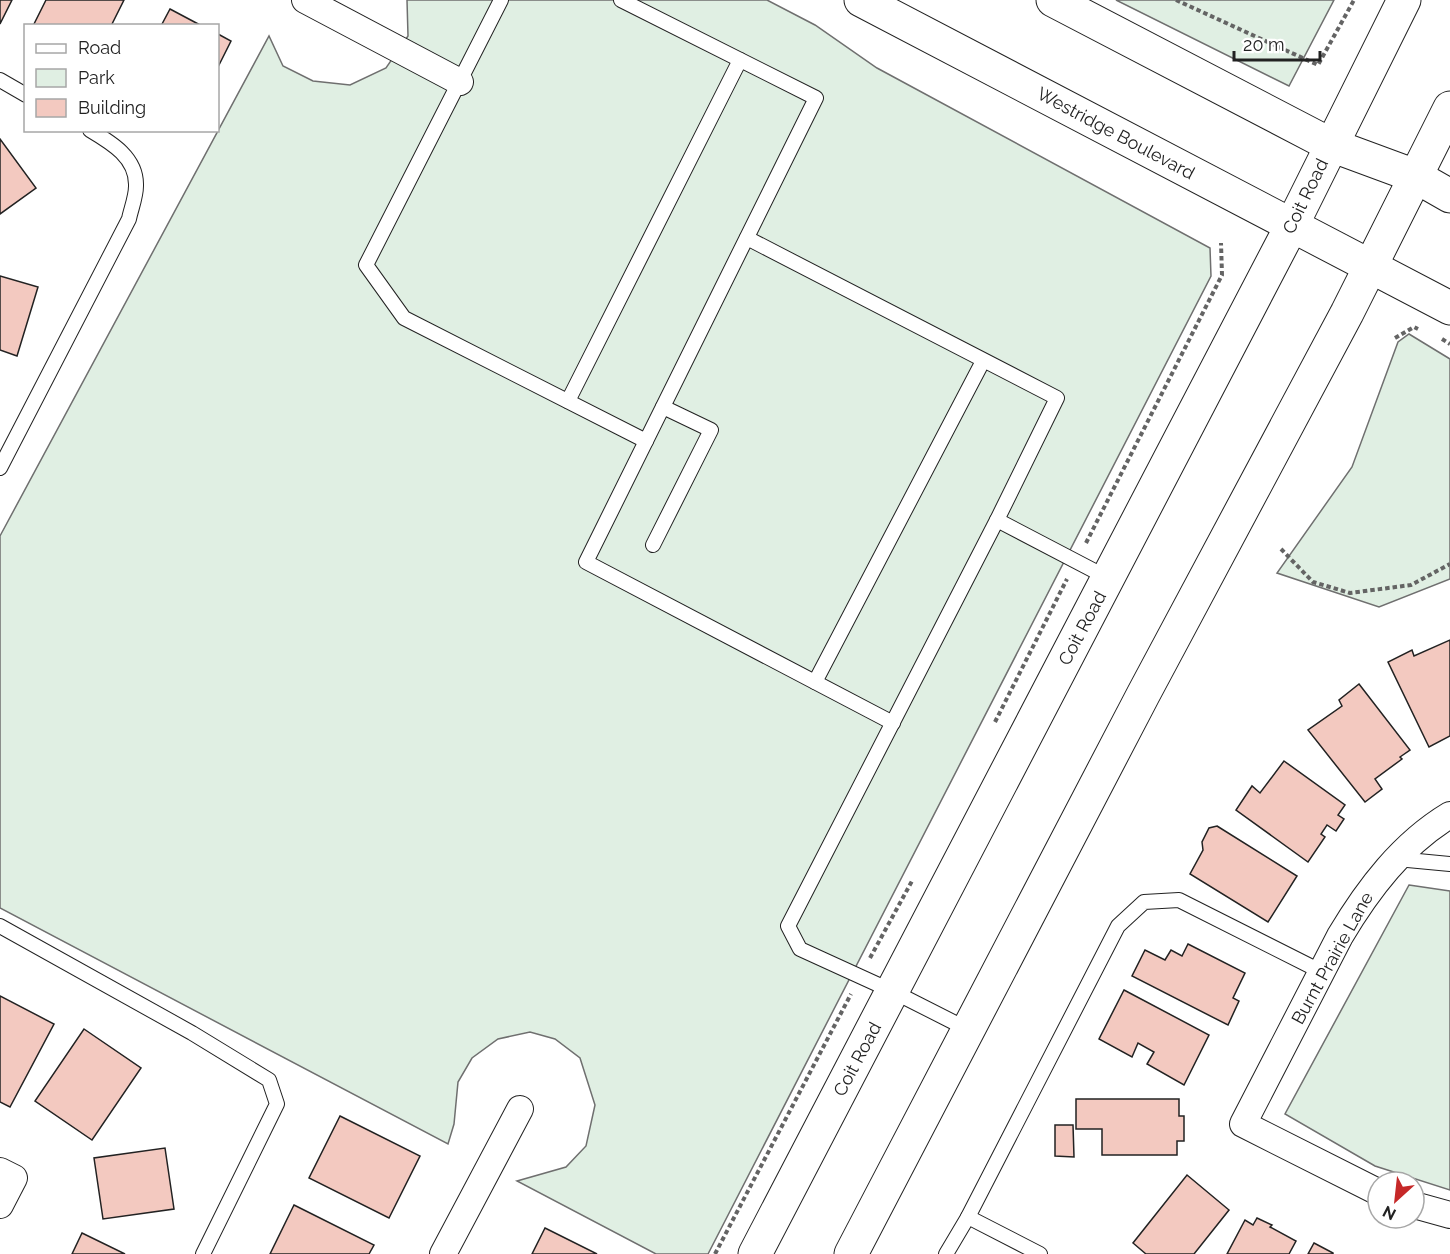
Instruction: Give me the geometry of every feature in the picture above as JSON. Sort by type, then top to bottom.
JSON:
[{"type":"main road","name":"Westridge Boulevard","points":[[861,0],[1370,267],[1442,322]]},
{"type":"main road","points":[[1053,0],[1331,145],[1415,176],[1450,196]]},
{"type":"main road","name":"Coit Road","points":[[755,1254],[1292,225],[1404,0]]},
{"type":"main road","points":[[851,1254],[1370,267],[1450,108]]},
{"type":"street","points":[[305,0],[460,82]]},
{"type":"street","name":"Burnt Prairie Lane","points":[[1366,1186],[1243,1124],[1322,972],[1357,909],[1375,882],[1420,837],[1450,815]]},
{"type":"street","points":[[443,1254],[520,1109]]},
{"type":"street","points":[[0,1205],[7,1174]]},
{"type":"street","points":[[1426,1208],[1450,1215]]},
{"type":"lane","points":[[501,0],[366,265],[404,318],[646,441]]},
{"type":"lane","points":[[621,0],[816,98],[586,562],[893,723]]},
{"type":"lane","points":[[568,401],[740,60]]},
{"type":"lane","points":[[0,81],[24,94]]},
{"type":"lane","points":[[0,468],[129,219],[136,187],[133,164],[111,142],[94,132]]},
{"type":"lane","points":[[747,238],[1057,398],[998,520],[788,926],[800,949],[892,991],[969,1030]]},
{"type":"lane","points":[[815,682],[983,360]]},
{"type":"lane","points":[[653,545],[711,430],[663,407]]},
{"type":"lane","points":[[998,520],[1108,578]]},
{"type":"lane","points":[[1397,859],[1450,864]]},
{"type":"lane","points":[[946,1254],[968,1217],[1118,926],[1144,902],[1179,900],[1322,972]]},
{"type":"lane","points":[[0,926],[192,1033],[268,1080],[277,1104],[203,1254]]},
{"type":"lane","points":[[968,1217],[1040,1254]]},
{"type":"path","points":[[1176,0],[1318,65],[1354,0]]},
{"type":"path","points":[[992,727],[1222,275],[1221,243]]},
{"type":"path","points":[[1442,322],[1450,344]]},
{"type":"path","points":[[1395,338],[1414,327],[1424,331]]},
{"type":"path","points":[[1281,549],[1313,582],[1350,592],[1411,585],[1450,564]]},
{"type":"path","points":[[715,1254],[916,872]]},
{"type":"green space","points":[[407,0],[767,0],[815,25],[877,68],[1210,248],[1211,276],[708,1254],[656,1254],[517,1181],[566,1167],[586,1146],[595,1105],[580,1058],[555,1039],[530,1032],[498,1039],[472,1058],[458,1082],[454,1124],[448,1144],[0,908],[0,536],[269,36],[283,66],[313,81],[350,85],[386,68],[408,36]]},
{"type":"green space","points":[[1116,0],[1334,0],[1289,86]]},
{"type":"green space","points":[[1409,334],[1450,359],[1450,579],[1379,607],[1277,573],[1352,467],[1398,342]]},
{"type":"green space","points":[[1409,885],[1450,891],[1450,1190],[1426,1182],[1426,1170],[1388,1170],[1375,1166],[1285,1114]]},
{"type":"building","points":[[0,0],[12,0],[0,24]]},
{"type":"building","points":[[46,0],[124,0],[112,24],[34,24]]},
{"type":"building","points":[[170,9],[198,24],[162,24]]},
{"type":"building","points":[[219,35],[231,41],[219,65]]},
{"type":"building","points":[[0,139],[36,188],[0,214]]},
{"type":"building","points":[[0,276],[38,287],[17,356],[0,350]]},
{"type":"building","points":[[1450,640],[1450,736],[1429,747],[1388,662],[1412,650],[1414,656]]},
{"type":"building","points":[[1359,684],[1410,750],[1400,757],[1402,759],[1375,779],[1382,789],[1365,802],[1308,730],[1342,706],[1339,700]]},
{"type":"building","points":[[1284,761],[1345,805],[1338,815],[1344,819],[1336,831],[1327,825],[1321,834],[1325,837],[1308,862],[1236,810],[1252,786],[1260,793]]},
{"type":"building","points":[[1217,826],[1297,876],[1268,922],[1190,874],[1203,850],[1202,842],[1209,828]]},
{"type":"building","points":[[1188,944],[1245,973],[1233,998],[1239,1001],[1228,1025],[1132,976],[1145,950],[1165,960],[1171,950],[1182,956]]},
{"type":"building","points":[[1124,990],[1209,1035],[1184,1085],[1147,1064],[1154,1052],[1138,1043],[1132,1057],[1099,1039]]},
{"type":"building","points":[[0,996],[54,1024],[10,1107],[0,1102]]},
{"type":"building","points":[[84,1029],[141,1068],[92,1140],[35,1101]]},
{"type":"building","points":[[1076,1099],[1179,1099],[1179,1116],[1184,1116],[1184,1141],[1177,1141],[1177,1155],[1102,1155],[1102,1129],[1076,1129]]},
{"type":"building","points":[[340,1116],[420,1156],[389,1218],[309,1178]]},
{"type":"building","points":[[1055,1125],[1073,1125],[1074,1157],[1055,1156]]},
{"type":"building","points":[[165,1148],[174,1209],[103,1219],[94,1158]]},
{"type":"building","points":[[1187,1175],[1229,1210],[1194,1254],[1146,1254],[1133,1243]]},
{"type":"building","points":[[294,1205],[374,1245],[369,1254],[270,1254]]},
{"type":"building","points":[[1257,1218],[1296,1241],[1289,1254],[1227,1254],[1245,1220],[1253,1225]]},
{"type":"building","points":[[545,1228],[597,1254],[532,1254]]},
{"type":"building","points":[[82,1233],[125,1254],[72,1254]]},
{"type":"building","points":[[1314,1243],[1333,1253],[1333,1254],[1308,1254]]}]
